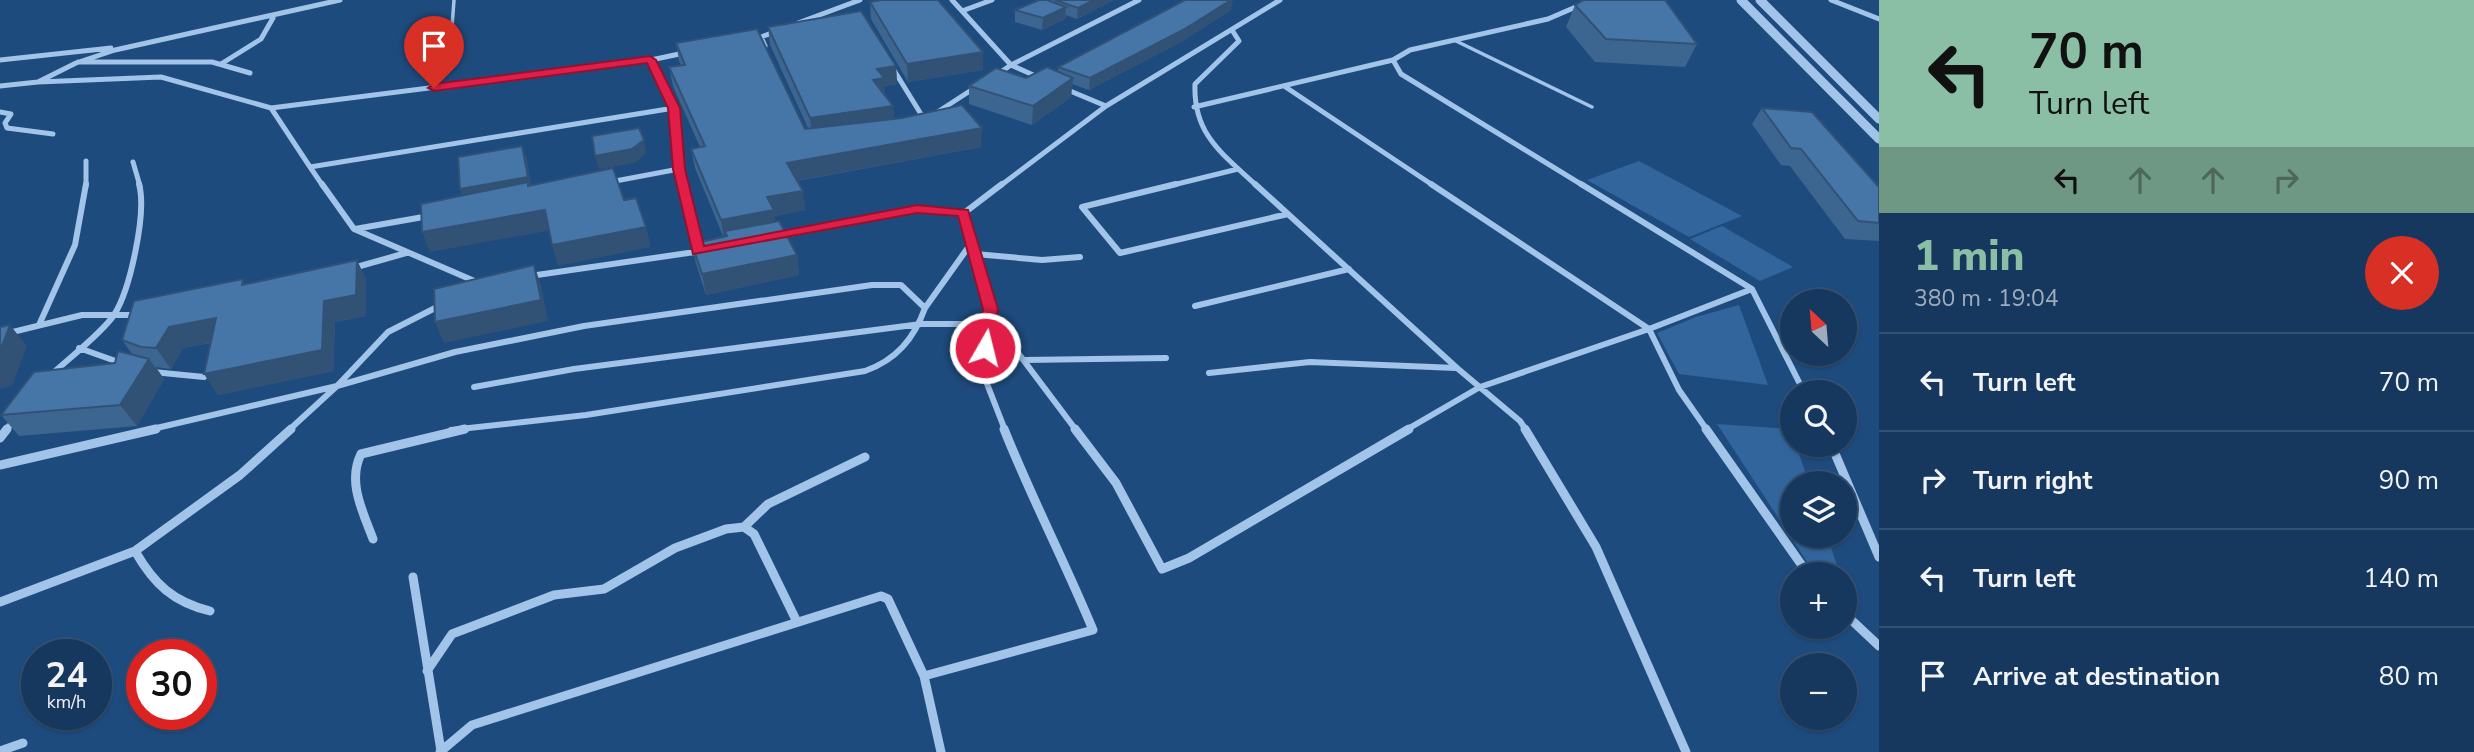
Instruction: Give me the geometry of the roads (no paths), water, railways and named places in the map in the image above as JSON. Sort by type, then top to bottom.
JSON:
[{"type":"street","points":[[38,82],[74,61],[119,48],[273,18],[340,0]]},
{"type":"street","points":[[749,40],[860,0]]},
{"type":"street","points":[[953,0],[1011,65],[1047,81]]},
{"type":"street","points":[[962,11],[992,0]]},
{"type":"street","points":[[989,79],[1011,65],[1139,0]]},
{"type":"street","points":[[767,238],[917,209],[964,213],[1106,106],[1280,0]]},
{"type":"street","points":[[1195,107],[1393,60],[1410,50],[1548,19],[1592,0]]},
{"type":"street","points":[[1741,0],[1879,139]]},
{"type":"street","points":[[1760,0],[1879,119]]},
{"type":"street","points":[[1831,0],[1879,19]]},
{"type":"street","points":[[852,3],[859,15]]},
{"type":"street","points":[[221,64],[261,39],[273,18]]},
{"type":"street","points":[[1232,30],[1239,41],[1195,84],[1195,107],[1210,143],[1457,368],[1520,421],[1596,547],[1686,752]]},
{"type":"street","points":[[761,37],[766,49]]},
{"type":"street","points":[[0,60],[93,48],[119,48]]},
{"type":"street","points":[[0,86],[161,77],[271,108],[650,60],[687,52]]},
{"type":"street","points":[[650,60],[674,108],[679,169],[698,251]]},
{"type":"street","points":[[1393,60],[1401,74],[1752,289],[1798,380]]},
{"type":"street","points":[[74,61],[189,61],[221,64],[250,73]]},
{"type":"street","points":[[888,62],[925,120]]},
{"type":"street","points":[[918,124],[979,86]]},
{"type":"street","points":[[1059,86],[1106,106]]},
{"type":"street","points":[[1284,86],[1648,329],[1679,390],[1800,562]]},
{"type":"street","points":[[271,108],[354,229],[480,284]]},
{"type":"street","points":[[310,167],[674,108]]},
{"type":"street","points":[[0,112],[10,114],[5,123],[7,128],[53,134]]},
{"type":"street","points":[[39,326],[47,299],[64,274],[79,238],[88,185],[86,161]]},
{"type":"street","points":[[42,384],[114,315],[139,242],[142,195],[133,162]]},
{"type":"street","points":[[598,184],[679,169]]},
{"type":"street","points":[[1238,169],[1082,207],[1120,253],[1288,214]]},
{"type":"street","points":[[924,676],[1093,630],[1062,555],[1026,485],[982,371],[991,309],[964,213]]},
{"type":"street","points":[[354,229],[435,214]]},
{"type":"street","points":[[373,539],[358,497],[355,468],[361,454],[452,430],[586,415],[865,372],[883,366],[898,356],[920,324],[925,309],[972,242]]},
{"type":"street","points":[[521,278],[712,249]]},
{"type":"street","points":[[346,270],[407,252]]},
{"type":"street","points":[[975,254],[1042,260],[1080,257]]},
{"type":"street","points":[[1195,306],[1349,268]]},
{"type":"street","points":[[468,290],[480,284],[494,282]]},
{"type":"street","points":[[0,466],[337,386],[454,352],[584,326],[872,285],[901,285],[925,309]]},
{"type":"street","points":[[474,387],[574,369],[920,324],[988,324],[1009,341],[1116,482],[1162,569],[1189,558],[1480,387],[1648,329],[1752,289]]},
{"type":"street","points":[[0,602],[135,551],[240,475],[337,386],[388,332],[456,297]]},
{"type":"street","points":[[0,335],[82,315],[143,314]]},
{"type":"street","points":[[79,348],[132,366]]},
{"type":"street","points":[[1024,360],[1166,358]]},
{"type":"street","points":[[1209,373],[1310,362],[1457,368]]},
{"type":"street","points":[[144,369],[186,378],[204,377]]},
{"type":"street","points":[[0,438],[23,408]]},
{"type":"street","points":[[427,671],[452,634],[554,595],[604,589],[675,548],[726,529],[744,527],[768,504],[865,457]]},
{"type":"street","points":[[1836,457],[1879,558]]},
{"type":"street","points":[[744,527],[754,534],[797,622]]},
{"type":"street","points":[[135,551],[162,591],[182,605],[210,611]]},
{"type":"street","points":[[413,577],[420,608],[440,752]]},
{"type":"street","points":[[440,752],[472,725],[885,596],[924,676],[941,752]]},
{"type":"street","points":[[1857,625],[1879,646]]},
{"type":"street","points":[[0,751],[23,743]]},
{"type":"lane","points":[[449,67],[454,0]]},
{"type":"lane","points":[[1454,40],[1592,107]]}]
